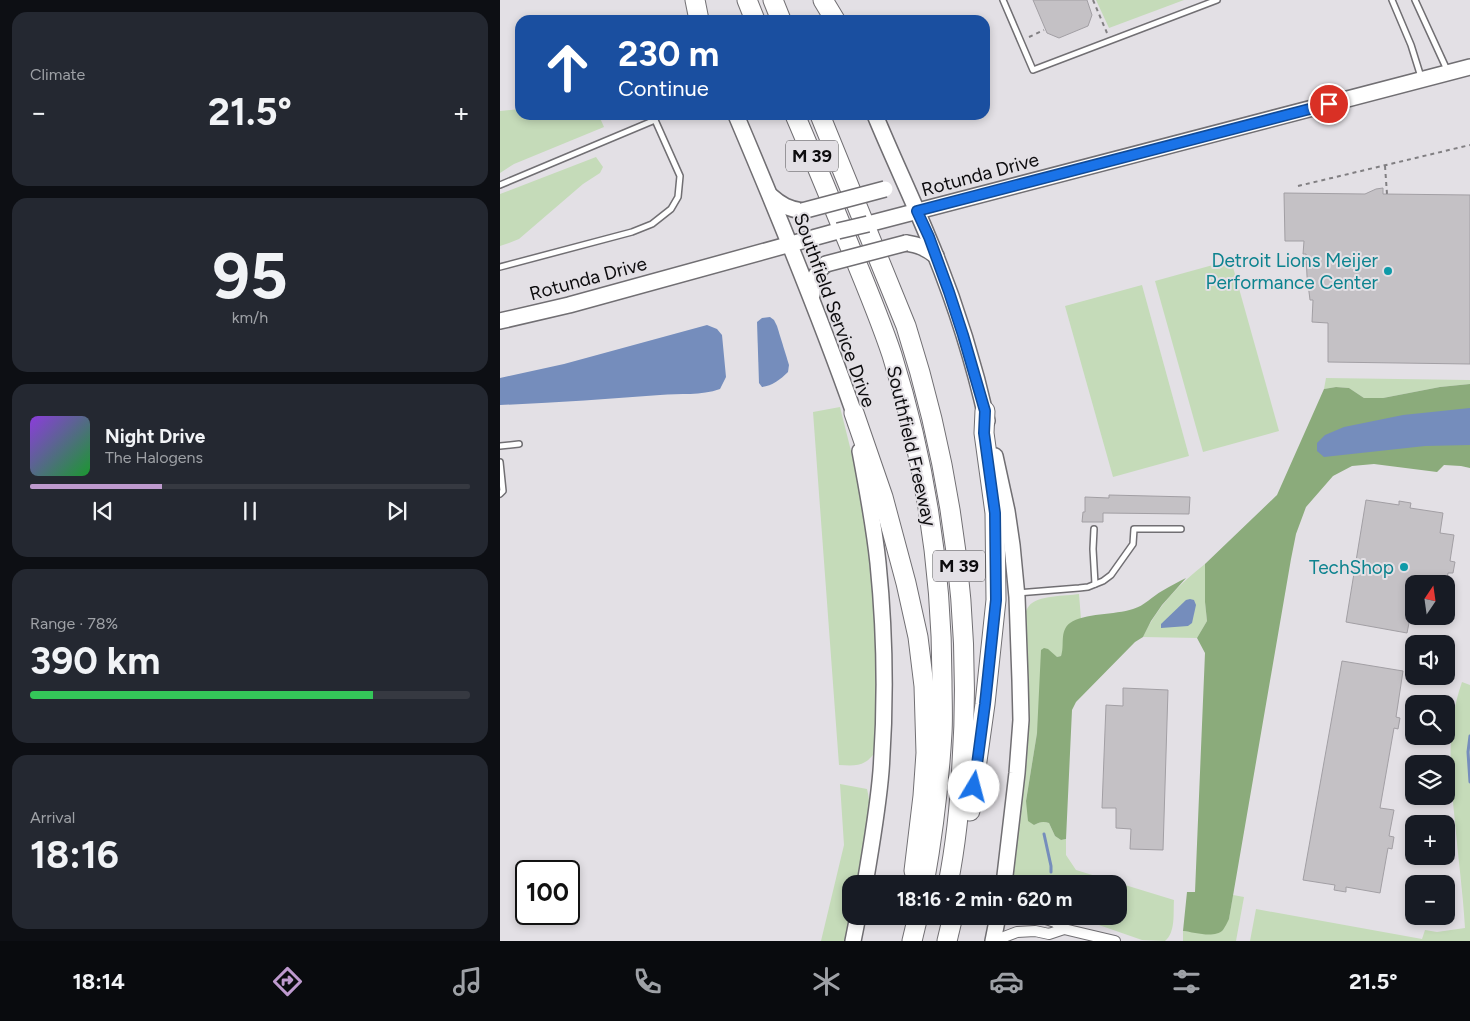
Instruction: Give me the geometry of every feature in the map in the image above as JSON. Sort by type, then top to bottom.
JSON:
[{"type":"highway","points":[[695,0],[697,15]]},
{"type":"highway","points":[[747,0],[753,15]]},
{"type":"highway","points":[[773,0],[779,15]]},
{"type":"highway","points":[[823,0],[832,15]]},
{"type":"highway","name":"Southfield Freeway","points":[[797,120],[862,274],[892,354],[910,422],[930,525],[942,632],[942,731],[938,788],[926,875]]},
{"type":"highway","name":"Southfield Freeway","points":[[822,120],[906,326],[917,360],[935,426],[955,532],[962,592],[964,632],[964,734],[957,824],[949,875]]},
{"type":"highway","points":[[961,875],[985,704],[996,600],[995,513],[984,433],[985,411]]},
{"type":"highway","points":[[854,412],[890,523],[916,628],[921,666],[926,720],[926,753],[924,796],[913,875]]},
{"type":"highway","points":[[905,925],[906,941]]},
{"type":"highway","points":[[912,941],[916,925]]},
{"type":"highway","points":[[936,941],[939,925]]},
{"type":"highway","points":[[946,941],[950,925]]},
{"type":"main road","points":[[689,0],[696,15]]},
{"type":"main road","points":[[828,0],[833,15]]},
{"type":"main road","name":"Rotunda Drive","points":[[500,322],[900,215],[1470,67]]},
{"type":"main road","name":"Southfield Service Drive","points":[[738,120],[791,244],[854,412],[876,547],[884,662],[881,773],[866,875]]},
{"type":"main road","points":[[878,120],[936,256],[963,335],[985,411],[1007,511],[1017,593],[1020,720],[1017,773],[1005,875]]},
{"type":"main road","points":[[770,195],[780,204],[790,209],[802,211],[885,189],[894,179],[896,162]]},
{"type":"main road","points":[[811,297],[813,280],[817,271],[826,264],[906,243],[917,244],[927,248],[936,256]]},
{"type":"main road","points":[[852,941],[856,925]]},
{"type":"main road","points":[[993,941],[996,925]]},
{"type":"street","points":[[1059,925],[1064,929],[1115,941]]},
{"type":"street","points":[[1000,941],[1004,937],[1017,932],[1035,931],[1049,934],[1064,929]]},
{"type":"lane","points":[[1003,0],[1033,70],[1213,1]]},
{"type":"lane","points":[[1392,0],[1422,80]]},
{"type":"lane","points":[[1415,0],[1448,72]]},
{"type":"lane","points":[[500,185],[656,120],[680,176],[678,197],[671,209],[652,224],[632,232],[500,267]]},
{"type":"lane","points":[[500,446],[518,444]]},
{"type":"lane","points":[[500,462],[503,491],[500,494]]},
{"type":"lane","points":[[1094,529],[1092,549],[1096,584]]},
{"type":"lane","points":[[1017,593],[1072,589],[1096,584],[1111,576],[1133,544],[1134,529],[1181,529]]},
{"type":"path","points":[[1092,0],[1107,33]]},
{"type":"path","points":[[1028,37],[1044,30]]},
{"type":"path","points":[[1298,186],[1470,145]]},
{"type":"path","points":[[1384,166],[1388,194]]},
{"type":"green space","points":[[1096,0],[1184,0],[1109,28]]},
{"type":"green space","points":[[515,110],[515,120],[601,120],[604,127],[514,164],[500,173],[500,111]]},
{"type":"green space","points":[[596,157],[603,167],[600,173],[583,184],[519,239],[500,246],[500,194]]},
{"type":"green space","points":[[1231,260],[1279,431],[1203,452],[1155,281]]},
{"type":"green space","points":[[1142,285],[1189,456],[1113,477],[1065,306]]},
{"type":"green space","points":[[1326,378],[1470,380],[1470,384],[1440,387],[1383,398],[1364,398],[1349,388],[1336,387],[1324,389]]},
{"type":"green space","points":[[1470,384],[1470,468],[1444,465],[1437,472],[1374,464],[1352,466],[1333,476],[1306,507],[1296,534],[1291,559],[1229,919],[1223,930],[1219,933],[1204,934],[1183,931],[1187,892],[1195,892],[1205,653],[1197,638],[1207,621],[1205,564],[1277,495],[1324,389],[1336,387],[1349,388],[1364,398],[1383,398],[1440,387]]},
{"type":"green space","points":[[840,407],[865,516],[874,610],[877,676],[875,752],[863,763],[850,766],[839,765],[813,412]]},
{"type":"green space","points":[[1205,564],[1207,621],[1197,638],[1143,637],[1162,606],[1186,580]]},
{"type":"green space","points":[[1186,578],[1162,605],[1143,637],[1135,642],[1076,702],[1072,710],[1066,839],[1061,840],[1055,836],[1049,823],[1041,822],[1034,825],[1028,821],[1026,801],[1037,733],[1041,650],[1044,648],[1048,649],[1057,657],[1061,656],[1063,634],[1070,623],[1083,617],[1137,608],[1165,589]]},
{"type":"green space","points":[[1079,594],[1081,619],[1068,626],[1065,630],[1063,650],[1061,656],[1057,657],[1037,733],[1026,801],[1034,825],[1041,822],[1049,823],[1055,836],[1061,840],[1066,839],[1066,855],[1076,870],[1092,875],[1012,875],[1025,614],[1033,602],[1052,597]]},
{"type":"green space","points":[[1462,682],[1470,685],[1470,941],[1250,941],[1256,909],[1422,939],[1425,930],[1437,932],[1465,928],[1453,805],[1455,805],[1455,755],[1451,755],[1451,745],[1455,745],[1455,708]]},
{"type":"green space","points":[[840,784],[867,789],[870,812],[869,824],[860,875],[842,875],[842,925],[849,925],[845,941],[821,941],[844,845]]},
{"type":"green space","points":[[1127,886],[1174,900],[1174,916],[1169,937],[1165,941],[1142,940],[1099,925],[1127,925]]},
{"type":"green space","points":[[1233,895],[1244,897],[1236,941],[1183,941],[1183,931],[1210,934],[1229,919]]},
{"type":"water","points":[[770,317],[777,326],[789,365],[788,372],[782,377],[773,384],[762,387],[759,383],[757,322],[762,318]]},
{"type":"water","points":[[707,325],[717,329],[722,335],[726,377],[720,389],[698,393],[500,405],[500,378],[564,364]]},
{"type":"water","points":[[1470,408],[1470,445],[1425,446],[1324,457],[1317,451],[1317,443],[1325,435],[1344,427],[1403,415]]},
{"type":"water","points":[[1186,600],[1194,600],[1196,605],[1192,623],[1188,626],[1161,628],[1161,624]]},
{"type":"building","points":[[1033,0],[1087,0],[1092,15],[1088,26],[1059,38],[1047,33]]},
{"type":"building","name":"Detroit Lions Meijer Performance Center","points":[[1383,188],[1383,194],[1470,195],[1470,364],[1328,362],[1328,323],[1312,322],[1313,300],[1310,300],[1306,254],[1303,254],[1304,241],[1285,241],[1284,193],[1365,194]]},
{"type":"building","points":[[1109,495],[1190,497],[1189,514],[1103,513],[1103,522],[1082,522],[1083,512],[1085,512],[1085,497],[1109,498]]},
{"type":"building","name":"TechShop","points":[[1366,500],[1399,505],[1399,501],[1411,503],[1410,508],[1443,513],[1440,533],[1454,535],[1450,561],[1455,562],[1453,573],[1448,573],[1448,575],[1405,575],[1405,625],[1409,625],[1407,633],[1346,622]]},
{"type":"building","points":[[1342,661],[1403,671],[1396,717],[1400,718],[1398,729],[1394,728],[1380,808],[1394,810],[1389,836],[1394,837],[1392,849],[1388,848],[1380,893],[1346,887],[1346,892],[1334,890],[1335,885],[1303,880]]},
{"type":"building","points":[[1123,688],[1168,690],[1163,850],[1130,849],[1131,829],[1116,828],[1116,808],[1102,808],[1106,705],[1123,706]]},
{"type":"waterway","points":[[1470,736],[1468,752],[1470,782]]},
{"type":"waterway","points":[[1044,834],[1051,872]]},
{"type":"place","name":"Detroit Lions Meijer Performance Center","points":[[1388,271]]},
{"type":"place","name":"TechShop","points":[[1404,567]]},
{"type":"route","points":[[974,787],[993,639],[996,600],[995,513],[984,433],[985,411],[949,292],[929,237],[917,211],[1329,104]]}]
